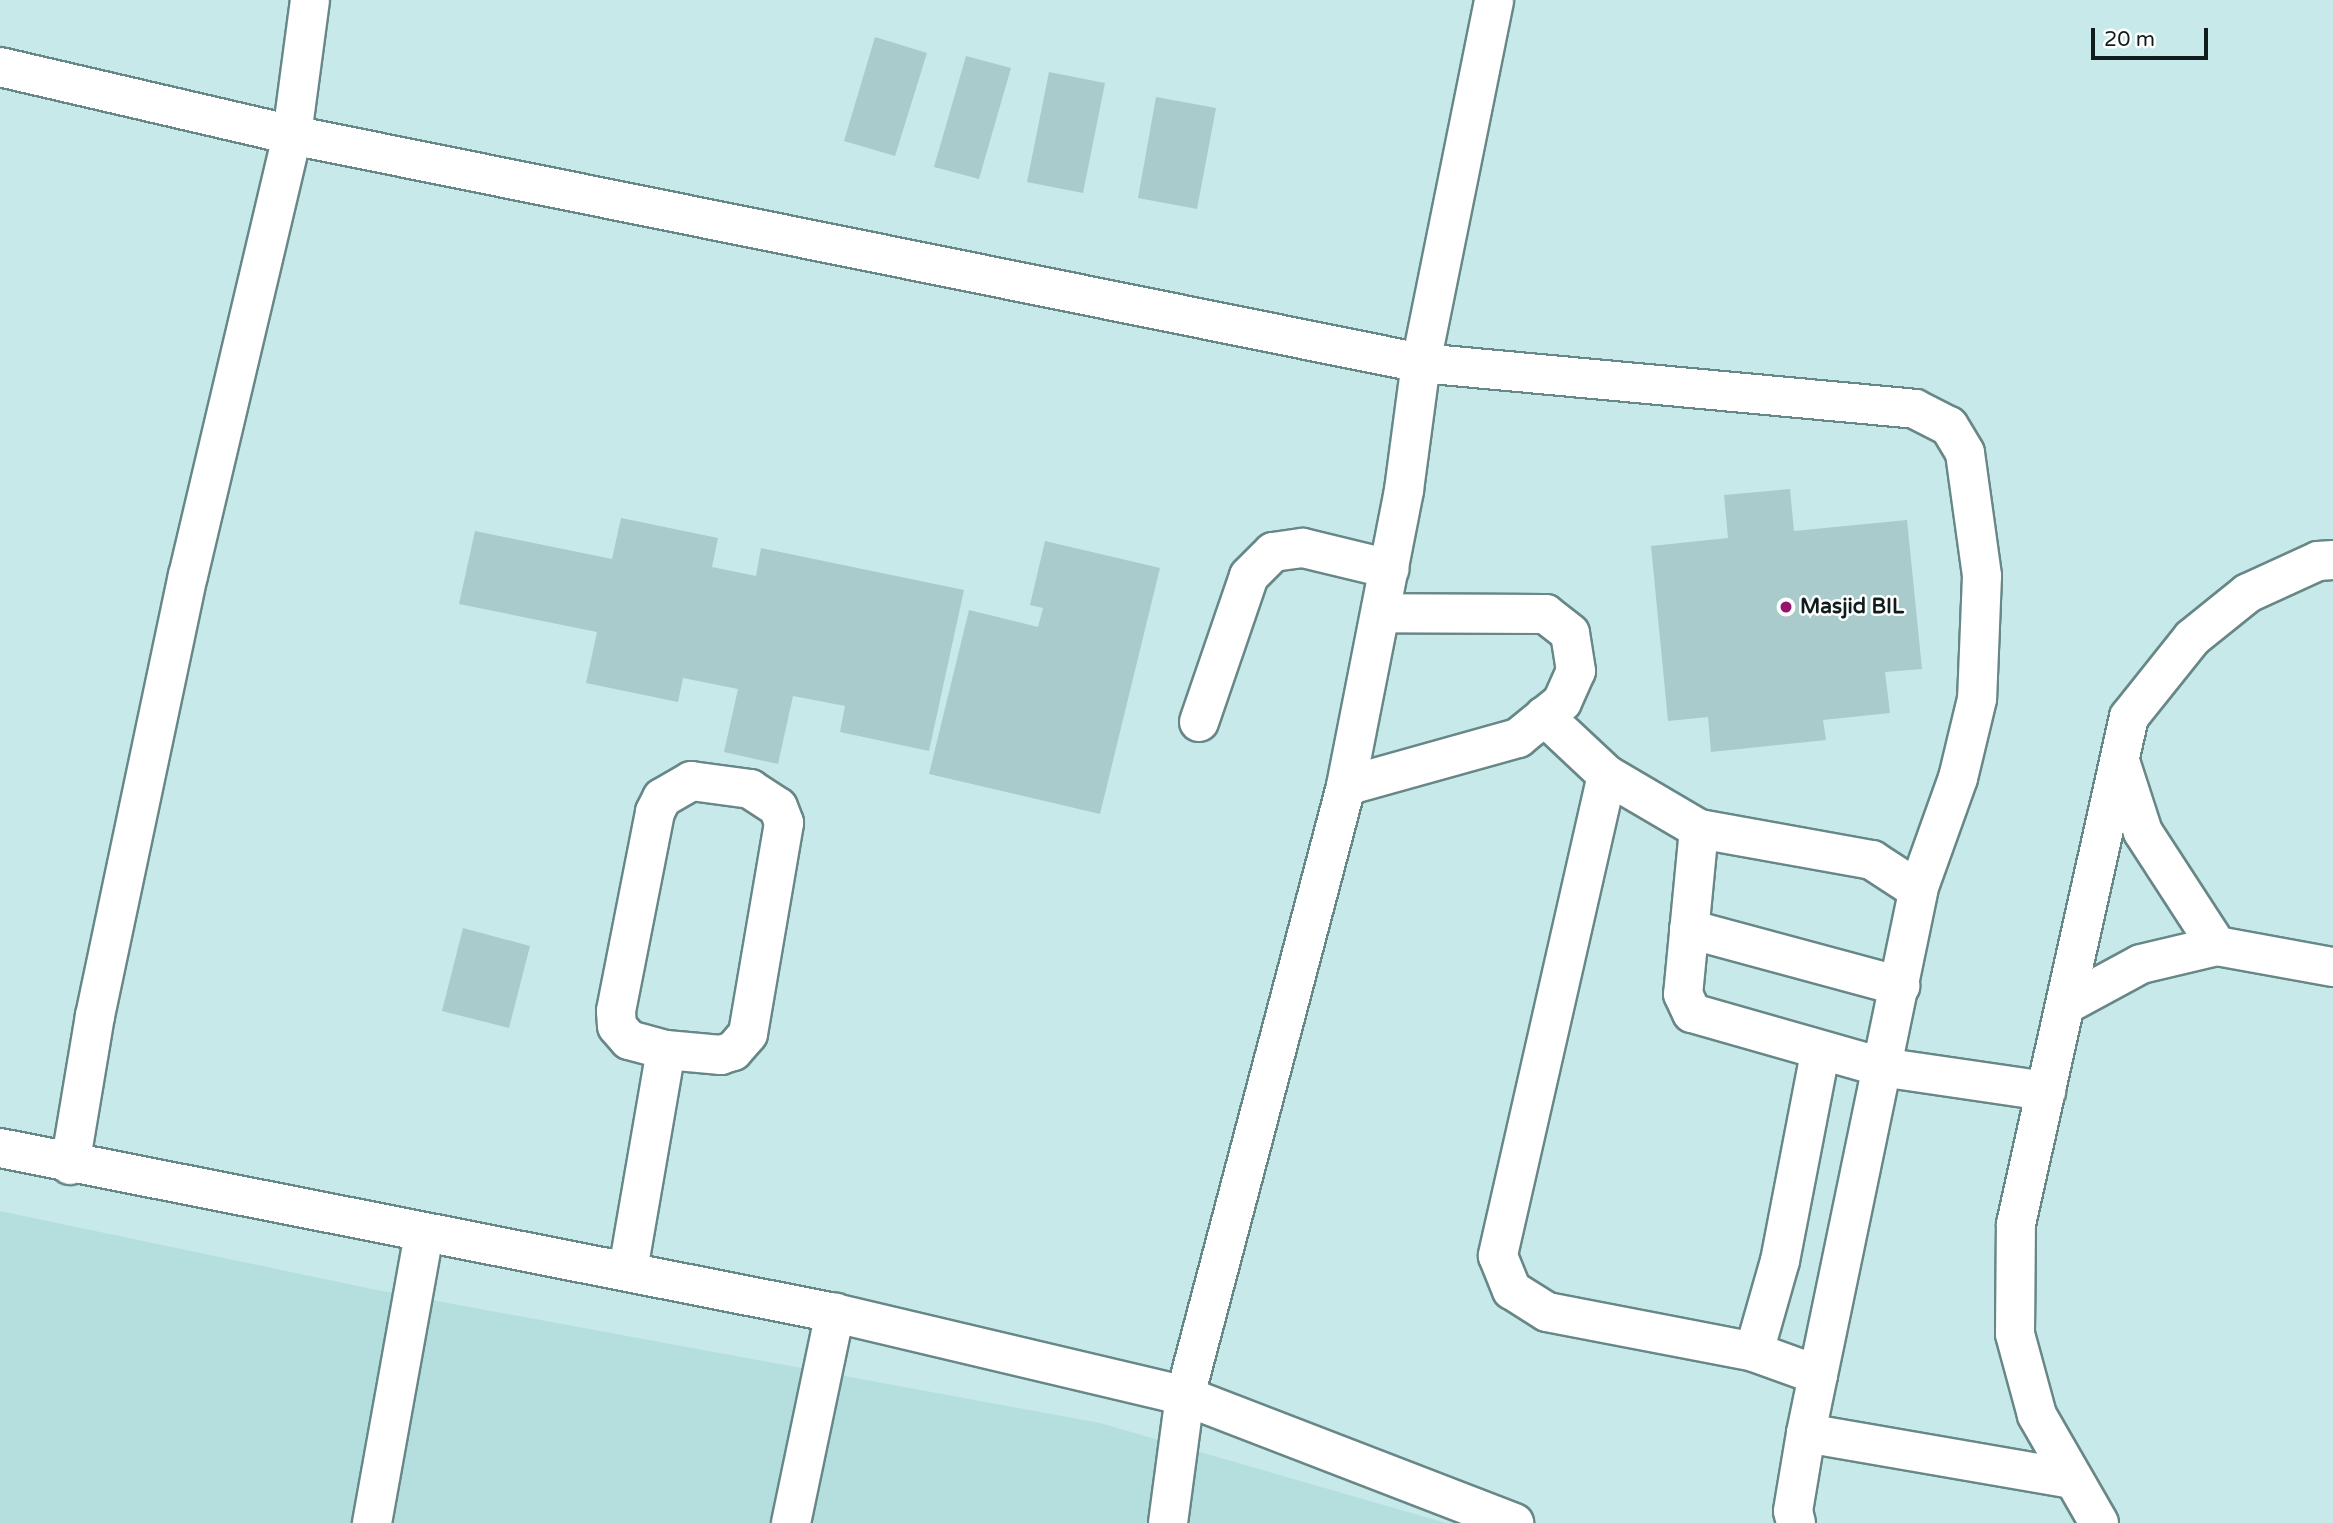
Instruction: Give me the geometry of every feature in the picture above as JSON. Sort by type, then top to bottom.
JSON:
[{"type":"street","points":[[70,1166],[95,1016],[188,576],[292,135],[310,0]]},
{"type":"street","points":[[1168,1523],[1185,1396],[1346,786],[1390,569],[1421,363],[1494,0]]},
{"type":"street","points":[[0,67],[292,135],[1421,363],[1842,398],[1914,409],[1949,426],[1965,453],[1982,576],[1977,699],[1958,778],[1918,890],[1806,1433],[1793,1511],[1796,1523]]},
{"type":"street","points":[[1199,722],[1249,576],[1273,552],[1303,548],[1390,569]]},
{"type":"street","points":[[2102,1521],[2072,1479],[2037,1415],[2015,1334],[2016,1224],[2121,763],[2129,717],[2192,638],[2248,593],[2333,560]]},
{"type":"street","points":[[1346,786],[1518,738],[1562,702],[1577,671],[1563,624],[1546,614],[1381,613]]},
{"type":"street","points":[[1544,716],[1606,775],[1699,829],[1872,860],[1918,890]]},
{"type":"street","points":[[2121,763],[2143,832],[2217,946]]},
{"type":"street","points":[[1606,775],[1498,1256],[1512,1290],[1547,1312],[1754,1352],[1818,1375]]},
{"type":"street","points":[[691,780],[750,789],[778,807],[784,823],[748,1034],[733,1051],[721,1055],[666,1050],[629,1040],[617,1026],[616,1012],[655,812],[662,798],[691,780]]},
{"type":"street","points":[[1699,829],[1683,994],[1692,1013],[1820,1053],[1881,1067],[2046,1091]]},
{"type":"street","points":[[1689,929],[1900,986]]},
{"type":"street","points":[[2067,1004],[2141,964],[2217,946],[2333,967]]},
{"type":"street","points":[[628,1270],[666,1050]]},
{"type":"street","points":[[1754,1352],[1780,1261],[1820,1053]]},
{"type":"street","points":[[0,1149],[70,1166],[424,1235],[628,1270],[835,1313],[1185,1396],[1514,1523]]},
{"type":"street","points":[[372,1523],[424,1235]]},
{"type":"street","points":[[791,1523],[835,1313]]},
{"type":"street","points":[[1806,1433],[2072,1479]]},
{"type":"shaded area","points":[[0,1211],[372,1289],[1100,1423],[1446,1523],[0,1523]]},
{"type":"building","points":[[875,37],[927,53],[895,156],[844,141]]},
{"type":"building","points":[[966,56],[1011,68],[979,179],[934,167]]},
{"type":"building","points":[[1049,72],[1105,83],[1083,193],[1027,182]]},
{"type":"building","points":[[1156,97],[1216,108],[1197,209],[1138,198]]},
{"type":"building","name":"Masjid BIL","points":[[1790,489],[1794,531],[1907,520],[1922,669],[1885,672],[1890,713],[1823,720],[1826,740],[1711,752],[1708,717],[1668,721],[1651,546],[1728,538],[1724,495]]},
{"type":"building","points":[[621,518],[718,538],[712,567],[756,576],[761,548],[964,590],[929,751],[840,732],[845,706],[793,696],[778,764],[724,752],[738,689],[683,678],[678,702],[586,683],[597,632],[459,604],[475,531],[612,559]]},
{"type":"building","points":[[1045,541],[1160,568],[1100,814],[929,774],[969,610],[1038,627],[1043,608],[1030,605]]},
{"type":"building","points":[[463,928],[530,946],[509,1028],[442,1011]]},
{"type":"place","name":"Masjid BIL","points":[[1786,607]]}]
